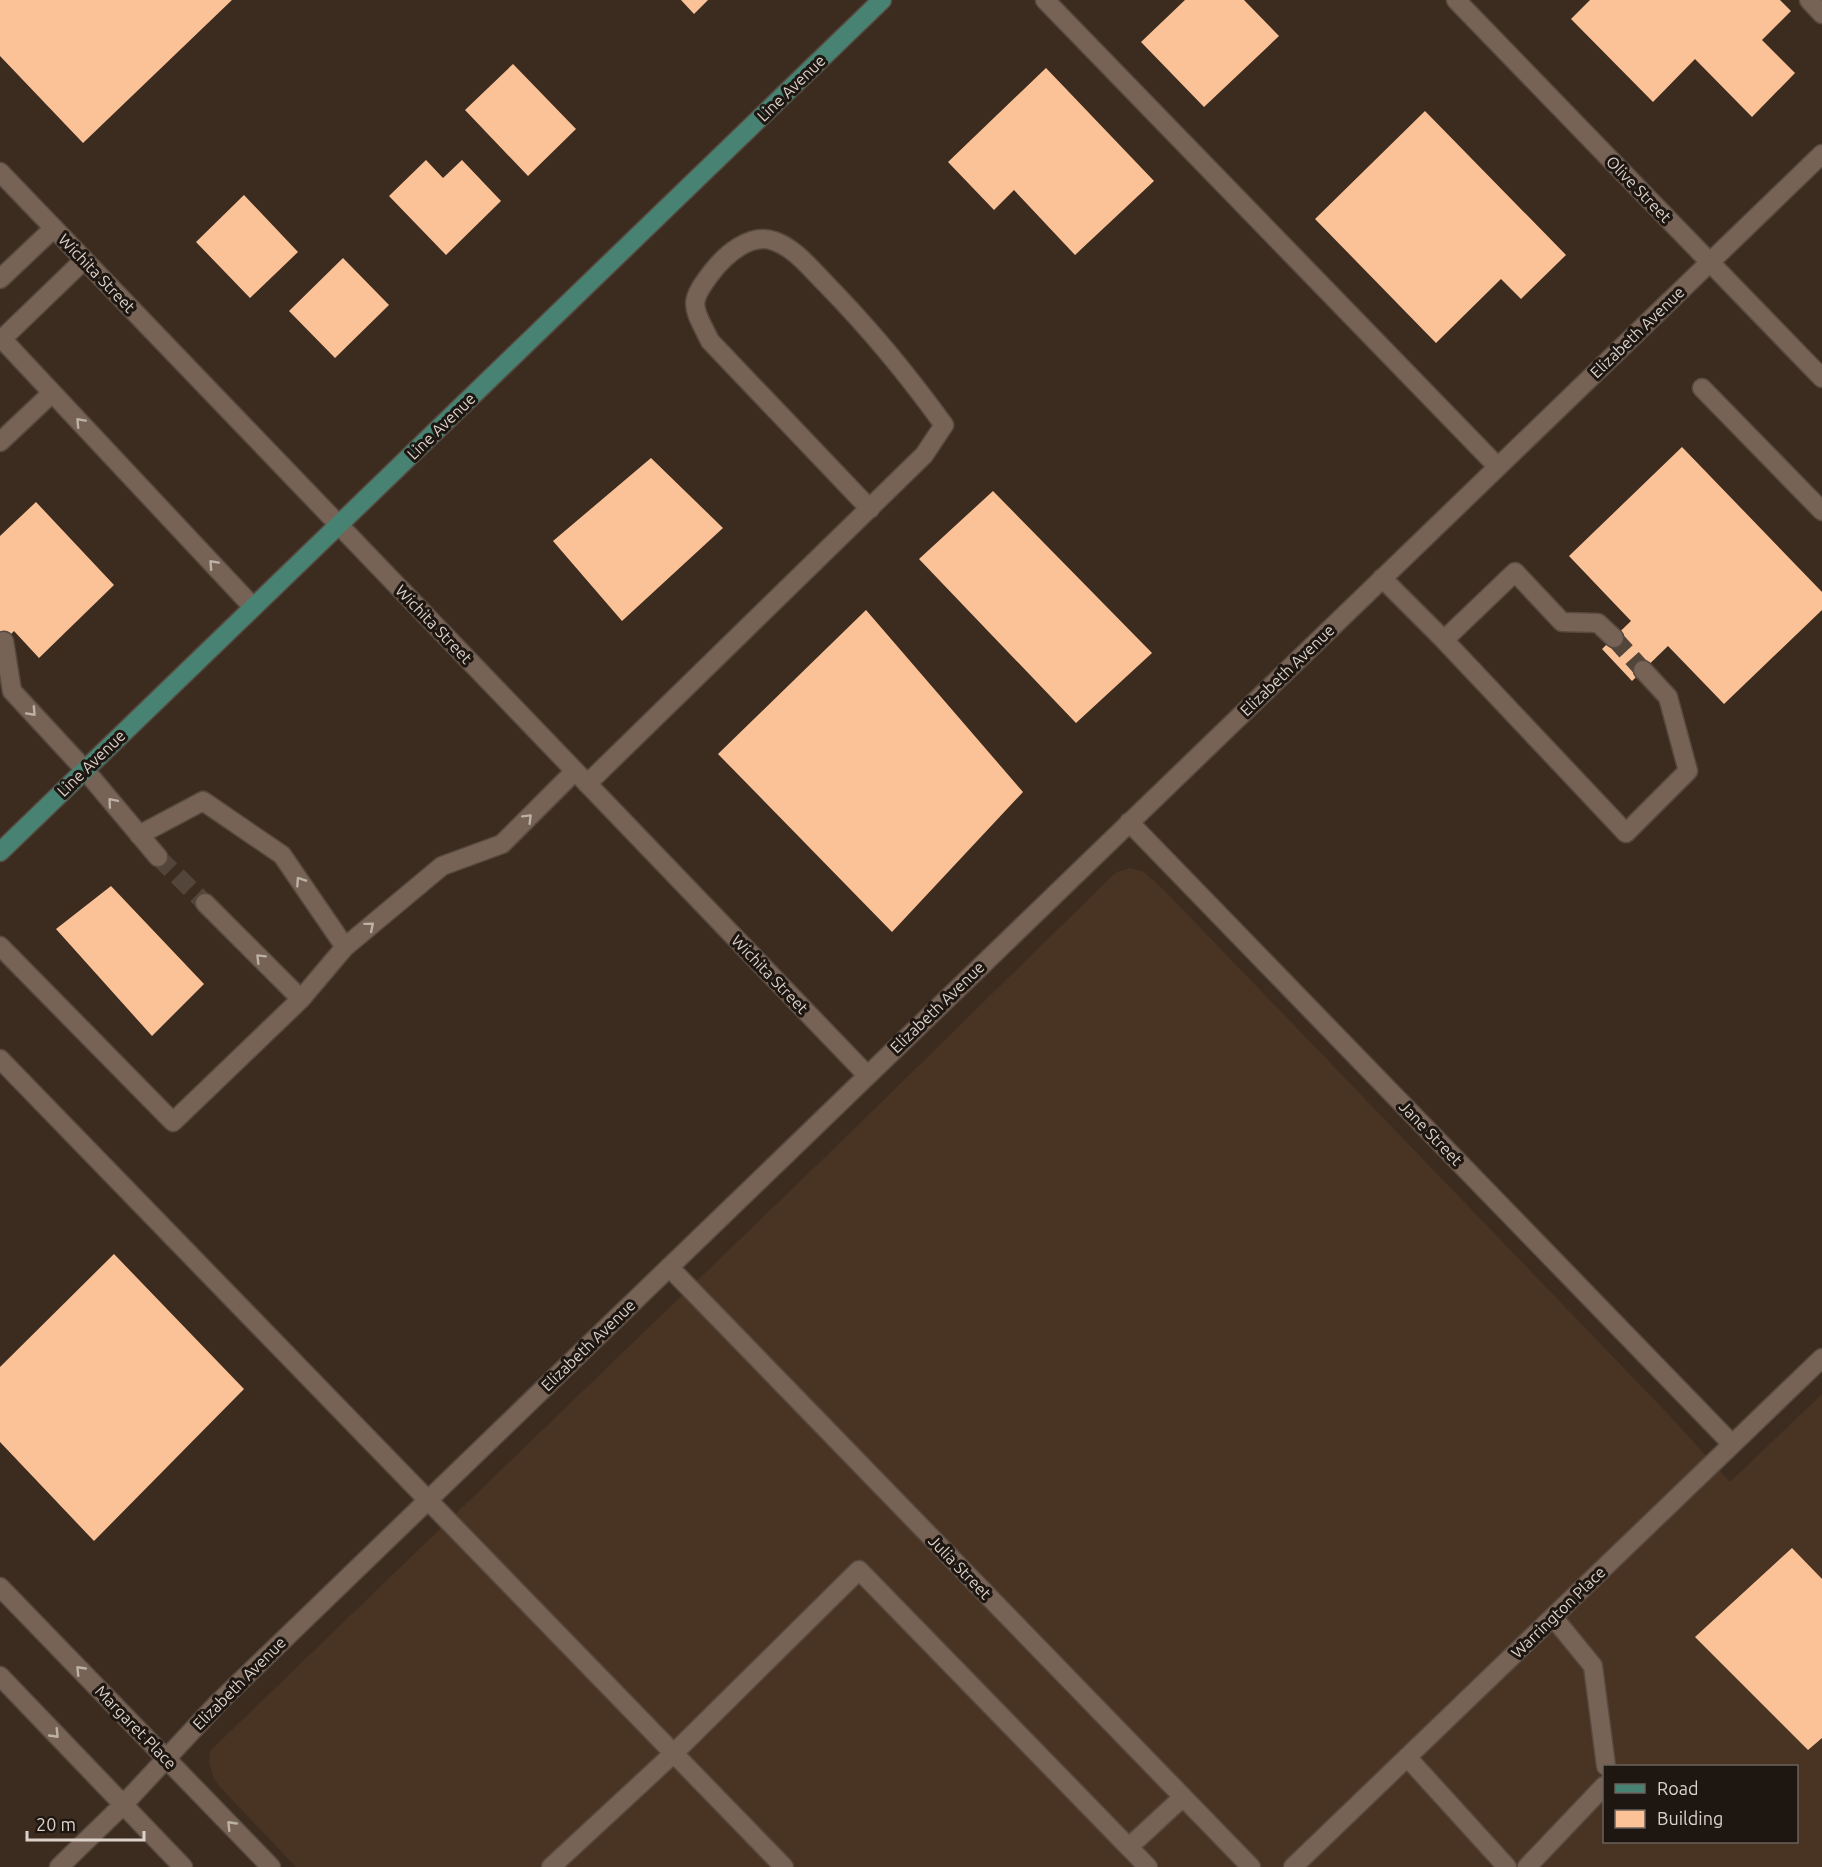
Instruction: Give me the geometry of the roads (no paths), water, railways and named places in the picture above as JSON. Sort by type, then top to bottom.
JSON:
[{"type":"main road","name":"Line Avenue","points":[[1,849],[882,0]]},
{"type":"street","points":[[1044,0],[1497,466]]},
{"type":"street","name":"Olive Street","points":[[1456,0],[1822,378]]},
{"type":"street","points":[[1809,0],[1822,14]]},
{"type":"street","name":"Elizabeth Avenue","points":[[59,1867],[123,1805],[218,1703],[1822,154]]},
{"type":"street","name":"Wichita Street","points":[[0,172],[867,1075]]},
{"type":"street","points":[[0,279],[54,228]]},
{"type":"street","points":[[0,946],[172,1122],[301,999],[345,947],[442,866],[502,844],[581,777],[870,509],[924,455],[944,425],[920,392],[852,312],[800,257],[773,240],[751,241],[722,258],[696,292],[695,311],[710,340],[870,509]]},
{"type":"street","points":[[84,260],[1,340],[254,607]]},
{"type":"street","points":[[1702,388],[1822,512]]},
{"type":"street","points":[[0,442],[52,393]]},
{"type":"street","points":[[1444,640],[1515,572],[1562,622],[1598,623],[1614,638]]},
{"type":"street","points":[[1382,578],[1444,640],[1626,833],[1688,771],[1668,697],[1644,670]]},
{"type":"street","points":[[3,687],[4,642]]},
{"type":"street","points":[[0,663],[3,687],[85,770],[158,857]]},
{"type":"street","points":[[139,835],[203,801],[282,855],[345,947]]},
{"type":"street","name":"Jane Street","points":[[1129,822],[1732,1444]]},
{"type":"street","points":[[205,903],[301,999]]},
{"type":"street","points":[[0,1059],[784,1867]]},
{"type":"street","name":"Julia Street","points":[[669,1267],[1251,1867]]},
{"type":"street","name":"Warrington Place","points":[[1293,1867],[1822,1358]]},
{"type":"street","points":[[551,1867],[674,1753],[859,1570],[1148,1867]]},
{"type":"street","name":"Margaret Place","points":[[0,1587],[271,1867]]},
{"type":"street","points":[[1553,1617],[1593,1666],[1606,1765]]},
{"type":"street","points":[[0,1676],[183,1867]]},
{"type":"street","points":[[1407,1757],[1507,1867]]},
{"type":"street","points":[[1527,1867],[1603,1788]]},
{"type":"street","points":[[1129,1846],[1183,1797]]},
{"type":"tunnel","points":[[1614,638],[1643,670]]},
{"type":"tunnel","points":[[158,857],[205,903]]}]
